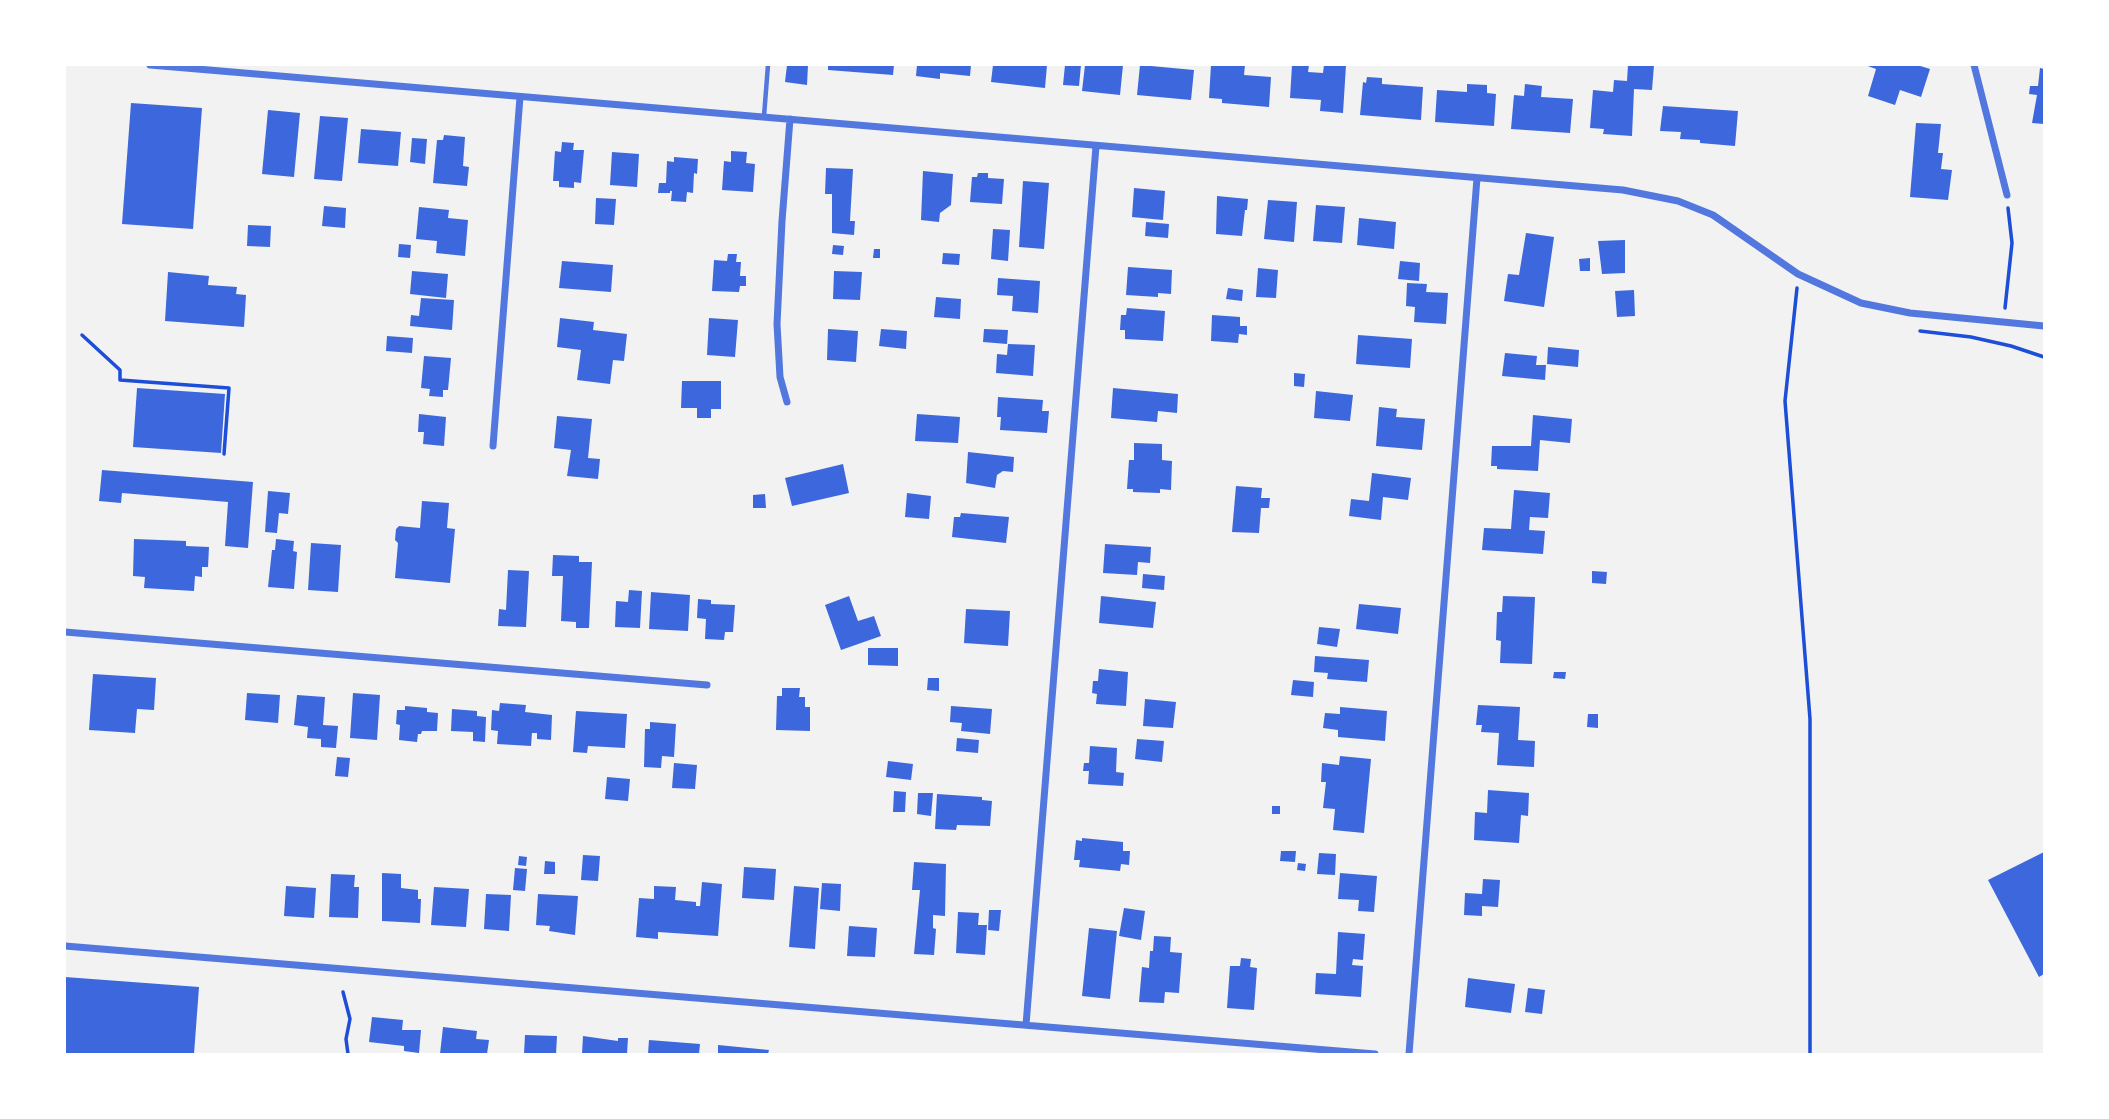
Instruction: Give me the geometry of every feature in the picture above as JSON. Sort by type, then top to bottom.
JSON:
[{"type":"street","points":[[150,65],[1623,191],[1678,201],[1713,215],[1798,274],[1861,303],[1910,313],[2044,326]]},
{"type":"street","points":[[1975,65],[2007,195]]},
{"type":"street","points":[[494,446],[520,97]]},
{"type":"street","points":[[787,402],[780,377],[777,324],[790,119]]},
{"type":"street","points":[[1026,1025],[1096,146]]},
{"type":"street","points":[[1409,1054],[1477,178]]},
{"type":"street","points":[[65,632],[707,685]]},
{"type":"street","points":[[65,946],[1375,1054]]},
{"type":"lane","points":[[764,117],[768,65]]},
{"type":"path","points":[[2003,322],[2012,243],[2007,195]]},
{"type":"path","points":[[1798,274],[1785,401],[1810,719],[1810,1054]]},
{"type":"path","points":[[82,335],[120,370],[120,380],[229,388],[224,453]]},
{"type":"path","points":[[343,992],[349,1019],[346,1039],[348,1054]]},
{"type":"building","points":[[787,65],[808,65],[807,85],[785,82]]},
{"type":"building","points":[[828,65],[894,65],[893,75],[828,70]]},
{"type":"building","points":[[917,65],[971,65],[970,76],[940,73],[940,79],[916,76]]},
{"type":"building","points":[[993,65],[1047,65],[1045,88],[991,82]]},
{"type":"building","points":[[1065,65],[1081,65],[1079,86],[1063,85]]},
{"type":"building","points":[[1085,65],[1123,65],[1120,95],[1082,91]]},
{"type":"building","points":[[1140,65],[1194,70],[1191,100],[1137,95]]},
{"type":"building","points":[[1211,65],[1245,65],[1244,75],[1271,77],[1269,107],[1222,103],[1222,99],[1209,98]]},
{"type":"building","points":[[1292,65],[1309,65],[1308,72],[1323,73],[1324,65],[1346,65],[1343,113],[1320,111],[1321,100],[1290,98]]},
{"type":"building","points":[[1628,65],[1654,65],[1652,90],[1634,89],[1632,136],[1603,134],[1604,129],[1590,128],[1593,90],[1613,92],[1614,80],[1627,81]]},
{"type":"building","points":[[1865,65],[1917,65],[1930,69],[1921,97],[1900,90],[1895,105],[1868,96],[1876,69]]},
{"type":"building","points":[[2040,68],[2044,69],[2044,124],[2032,123],[2037,95],[2029,94],[2030,86],[2038,86]]},
{"type":"building","points":[[1367,77],[1382,78],[1382,84],[1423,87],[1421,120],[1360,115],[1363,82],[1366,83]]},
{"type":"building","points":[[1467,84],[1487,85],[1487,93],[1496,94],[1494,126],[1435,122],[1437,90],[1467,92]]},
{"type":"building","points":[[1525,84],[1542,86],[1541,97],[1573,99],[1570,133],[1511,129],[1514,95],[1524,96]]},
{"type":"building","points":[[131,103],[202,108],[193,229],[122,224]]},
{"type":"building","points":[[1663,106],[1738,111],[1735,146],[1680,139],[1681,132],[1660,131]]},
{"type":"building","points":[[268,110],[300,113],[294,177],[262,174]]},
{"type":"building","points":[[320,116],[348,118],[342,181],[314,179]]},
{"type":"building","points":[[1916,123],[1941,124],[1938,153],[1943,153],[1941,169],[1952,170],[1948,200],[1910,197]]},
{"type":"building","points":[[361,129],[401,132],[398,166],[358,163]]},
{"type":"building","points":[[444,135],[465,137],[463,166],[469,167],[467,186],[433,183],[437,140],[443,140]]},
{"type":"building","points":[[412,138],[427,139],[425,164],[410,162]]},
{"type":"building","points":[[562,142],[574,143],[573,150],[584,150],[581,183],[574,182],[574,188],[559,187],[559,181],[553,181],[555,151],[561,152]]},
{"type":"building","points":[[731,151],[747,152],[746,163],[755,164],[753,192],[722,190],[724,161],[731,162]]},
{"type":"building","points":[[612,152],[639,154],[637,187],[610,185]]},
{"type":"building","points":[[674,157],[698,159],[693,193],[687,192],[686,202],[671,201],[672,191],[658,193],[659,183],[666,183],[667,161],[674,162]]},
{"type":"building","points":[[826,168],[853,169],[850,221],[855,221],[854,235],[832,233],[832,194],[825,194]]},
{"type":"building","points":[[923,171],[953,174],[951,205],[940,213],[939,222],[921,220]]},
{"type":"building","points":[[978,173],[988,173],[988,178],[1004,179],[1002,204],[970,202],[972,177],[977,177]]},
{"type":"building","points":[[1023,181],[1049,183],[1044,249],[1019,247]]},
{"type":"building","points":[[1134,188],[1165,191],[1163,220],[1132,217]]},
{"type":"building","points":[[1217,196],[1248,199],[1242,236],[1216,234]]},
{"type":"building","points":[[596,198],[616,199],[614,225],[595,224]]},
{"type":"building","points":[[1268,200],[1297,202],[1294,242],[1264,239]]},
{"type":"building","points":[[1316,205],[1345,207],[1342,243],[1313,241]]},
{"type":"building","points":[[324,206],[346,208],[345,228],[322,226]]},
{"type":"building","points":[[419,207],[449,210],[448,218],[468,220],[465,256],[436,253],[437,241],[416,239]]},
{"type":"building","points":[[1359,218],[1396,222],[1394,249],[1357,245]]},
{"type":"building","points":[[1146,222],[1169,224],[1168,238],[1145,236]]},
{"type":"building","points":[[248,225],[271,226],[270,247],[247,246]]},
{"type":"building","points":[[993,229],[1010,230],[1008,261],[991,259]]},
{"type":"building","points":[[1526,233],[1554,237],[1544,307],[1504,301],[1508,274],[1519,275]]},
{"type":"building","points":[[1625,240],[1625,273],[1602,274],[1598,241]]},
{"type":"building","points":[[399,244],[411,245],[410,258],[398,257]]},
{"type":"building","points":[[833,245],[844,246],[843,255],[832,254]]},
{"type":"building","points":[[874,249],[880,249],[880,258],[873,258]]},
{"type":"building","points":[[943,253],[960,254],[959,265],[942,264]]},
{"type":"building","points":[[728,254],[737,254],[736,262],[741,262],[740,276],[746,276],[746,286],[740,286],[739,292],[712,291],[714,260],[727,261]]},
{"type":"building","points":[[1590,258],[1590,271],[1580,271],[1579,259]]},
{"type":"building","points":[[562,261],[613,265],[611,292],[559,288]]},
{"type":"building","points":[[1400,261],[1420,263],[1419,281],[1398,279]]},
{"type":"building","points":[[1128,267],[1172,270],[1171,294],[1158,293],[1158,297],[1126,295]]},
{"type":"building","points":[[1258,268],[1278,270],[1276,298],[1256,297]]},
{"type":"building","points":[[412,271],[448,274],[446,298],[410,294]]},
{"type":"building","points":[[834,271],[862,272],[860,300],[833,299]]},
{"type":"building","points":[[168,272],[209,276],[208,285],[237,287],[236,294],[246,295],[244,327],[165,321]]},
{"type":"building","points":[[998,278],[1040,281],[1038,313],[1012,311],[1013,296],[997,295]]},
{"type":"building","points":[[1407,283],[1427,284],[1426,292],[1448,293],[1446,324],[1414,322],[1415,307],[1406,306]]},
{"type":"building","points":[[1228,288],[1243,290],[1242,301],[1226,299]]},
{"type":"building","points":[[1634,290],[1635,316],[1617,317],[1615,291]]},
{"type":"building","points":[[936,297],[961,299],[960,319],[934,317]]},
{"type":"building","points":[[421,298],[454,300],[452,330],[410,326],[411,315],[419,316]]},
{"type":"building","points":[[1127,308],[1165,311],[1163,341],[1125,339],[1125,330],[1120,330],[1121,315],[1126,315]]},
{"type":"building","points":[[1212,315],[1240,317],[1240,326],[1247,326],[1247,335],[1239,334],[1238,343],[1211,341]]},
{"type":"building","points":[[560,318],[594,322],[593,330],[627,334],[624,361],[613,360],[610,384],[577,380],[581,350],[557,347]]},
{"type":"building","points":[[709,318],[738,320],[735,357],[707,355]]},
{"type":"building","points":[[828,329],[858,331],[856,362],[827,360]]},
{"type":"building","points":[[881,329],[907,331],[906,349],[879,346]]},
{"type":"building","points":[[984,329],[1008,330],[1007,344],[983,342]]},
{"type":"building","points":[[1358,335],[1412,339],[1410,368],[1356,364]]},
{"type":"building","points":[[387,336],[413,338],[412,353],[386,351]]},
{"type":"building","points":[[1008,344],[1035,345],[1033,376],[996,373],[997,354],[1007,355]]},
{"type":"building","points":[[1548,347],[1579,350],[1578,367],[1547,364]]},
{"type":"building","points":[[1505,353],[1537,356],[1536,365],[1546,365],[1545,380],[1502,376]]},
{"type":"building","points":[[424,356],[451,358],[448,390],[443,390],[443,397],[429,396],[430,389],[421,388]]},
{"type":"building","points":[[1294,373],[1305,374],[1304,387],[1294,386]]},
{"type":"building","points":[[682,381],[721,381],[721,409],[711,409],[711,418],[697,418],[697,408],[681,408]]},
{"type":"building","points":[[137,388],[225,394],[221,453],[133,447]]},
{"type":"building","points":[[1113,388],[1178,394],[1177,413],[1158,411],[1157,422],[1111,418]]},
{"type":"building","points":[[1316,391],[1353,395],[1350,421],[1314,418]]},
{"type":"building","points":[[998,397],[1043,400],[1042,411],[1049,411],[1047,433],[1000,430],[1001,417],[997,417]]},
{"type":"building","points":[[1379,407],[1397,409],[1396,417],[1425,419],[1422,450],[1376,446]]},
{"type":"building","points":[[419,414],[446,417],[444,446],[423,444],[424,432],[418,432]]},
{"type":"building","points":[[917,414],[960,417],[958,443],[915,441]]},
{"type":"building","points":[[1533,415],[1572,419],[1570,443],[1540,440],[1538,471],[1497,469],[1497,466],[1491,466],[1492,446],[1531,446]]},
{"type":"building","points":[[557,416],[592,419],[588,458],[600,459],[598,479],[567,476],[571,450],[554,448]]},
{"type":"building","points":[[1134,443],[1162,444],[1162,460],[1172,461],[1171,490],[1160,489],[1160,493],[1133,492],[1133,489],[1127,489],[1129,460],[1134,460]]},
{"type":"building","points":[[968,452],[1014,457],[1013,472],[1003,471],[997,475],[995,488],[966,483]]},
{"type":"building","points":[[843,464],[849,493],[792,506],[785,478]]},
{"type":"building","points":[[102,470],[253,482],[248,548],[225,546],[228,502],[122,493],[121,503],[99,501]]},
{"type":"building","points":[[1372,473],[1411,478],[1408,500],[1383,497],[1381,520],[1349,516],[1351,499],[1369,501]]},
{"type":"building","points":[[1236,486],[1262,488],[1261,498],[1270,498],[1269,508],[1261,508],[1259,533],[1232,532]]},
{"type":"building","points":[[1514,490],[1550,493],[1548,518],[1530,517],[1529,530],[1545,531],[1543,554],[1482,550],[1484,528],[1511,529]]},
{"type":"building","points":[[268,491],[290,493],[288,514],[279,513],[277,533],[265,532]]},
{"type":"building","points":[[907,493],[931,496],[929,519],[905,517]]},
{"type":"building","points":[[765,494],[766,508],[753,508],[753,495]]},
{"type":"building","points":[[422,501],[449,503],[447,528],[455,529],[450,583],[395,578],[398,543],[395,540],[396,529],[399,526],[420,528]]},
{"type":"building","points":[[961,513],[1009,517],[1006,543],[952,537],[954,517],[960,517]]},
{"type":"building","points":[[134,539],[186,541],[186,546],[209,547],[208,567],[202,567],[202,577],[195,576],[194,591],[144,588],[145,577],[133,576]]},
{"type":"building","points":[[276,539],[294,541],[293,551],[297,552],[294,589],[268,587],[272,550],[275,550]]},
{"type":"building","points":[[311,543],[341,545],[338,592],[308,590]]},
{"type":"building","points":[[1105,544],[1151,547],[1150,563],[1138,562],[1137,575],[1103,573]]},
{"type":"building","points":[[553,555],[579,556],[579,562],[592,562],[589,628],[576,628],[576,622],[561,621],[563,576],[552,576]]},
{"type":"building","points":[[508,570],[529,571],[526,627],[498,626],[499,609],[506,610]]},
{"type":"building","points":[[1592,571],[1607,572],[1606,584],[1592,583]]},
{"type":"building","points":[[1143,574],[1165,576],[1164,590],[1142,588]]},
{"type":"building","points":[[629,590],[642,591],[640,628],[615,627],[616,601],[628,602]]},
{"type":"building","points":[[651,592],[690,595],[688,631],[649,629]]},
{"type":"building","points":[[849,596],[858,621],[874,616],[881,636],[841,650],[825,605]]},
{"type":"building","points":[[1101,596],[1156,602],[1153,628],[1099,623]]},
{"type":"building","points":[[1503,596],[1535,597],[1532,664],[1500,663],[1501,641],[1496,640],[1497,612],[1502,612]]},
{"type":"building","points":[[698,599],[711,600],[711,604],[735,605],[733,632],[725,632],[724,640],[705,639],[706,619],[697,618]]},
{"type":"building","points":[[1359,604],[1401,608],[1398,634],[1356,629]]},
{"type":"building","points":[[966,609],[1010,611],[1008,646],[964,643]]},
{"type":"building","points":[[1319,627],[1340,629],[1337,647],[1317,644]]},
{"type":"building","points":[[868,648],[898,648],[898,666],[868,665]]},
{"type":"building","points":[[1315,656],[1369,660],[1367,682],[1327,679],[1328,673],[1314,672]]},
{"type":"building","points":[[1099,669],[1128,672],[1126,706],[1096,704],[1097,694],[1092,693],[1093,681],[1098,681]]},
{"type":"building","points":[[1554,672],[1566,672],[1565,679],[1553,678]]},
{"type":"building","points":[[93,674],[156,678],[154,710],[137,709],[135,733],[89,730]]},
{"type":"building","points":[[928,678],[939,678],[939,691],[927,690]]},
{"type":"building","points":[[1293,680],[1314,682],[1313,697],[1291,695]]},
{"type":"building","points":[[782,688],[800,688],[799,697],[805,697],[805,707],[810,707],[810,731],[776,730],[777,696],[782,696]]},
{"type":"building","points":[[247,693],[280,695],[278,723],[245,720]]},
{"type":"building","points":[[353,693],[380,695],[377,740],[350,738]]},
{"type":"building","points":[[297,695],[325,697],[323,725],[338,726],[336,748],[321,747],[321,739],[307,738],[308,727],[294,725]]},
{"type":"building","points":[[1145,699],[1176,702],[1173,728],[1143,726]]},
{"type":"building","points":[[500,703],[526,705],[525,712],[552,715],[551,740],[537,739],[537,733],[532,733],[531,746],[497,744],[498,731],[491,730],[492,710],[499,711]]},
{"type":"building","points":[[1478,705],[1520,707],[1518,740],[1535,741],[1534,767],[1497,765],[1499,733],[1481,732],[1482,725],[1476,725]]},
{"type":"building","points":[[405,706],[427,708],[427,712],[438,713],[437,731],[422,731],[418,734],[417,742],[399,740],[397,710],[405,710]]},
{"type":"building","points":[[951,706],[992,709],[990,734],[961,731],[962,723],[950,722]]},
{"type":"building","points":[[1340,707],[1387,711],[1385,741],[1338,737],[1338,730],[1323,728],[1325,713],[1340,714]]},
{"type":"building","points":[[452,709],[477,711],[477,716],[486,717],[485,742],[473,741],[473,732],[451,731]]},
{"type":"building","points":[[576,711],[627,714],[625,748],[588,746],[587,753],[573,752]]},
{"type":"building","points":[[1588,714],[1598,714],[1598,728],[1587,727]]},
{"type":"building","points":[[650,722],[676,724],[674,757],[662,756],[661,768],[644,767],[645,729],[650,729]]},
{"type":"building","points":[[957,738],[979,740],[978,753],[956,751]]},
{"type":"building","points":[[1137,739],[1164,741],[1162,762],[1135,759]]},
{"type":"building","points":[[1090,746],[1117,748],[1116,772],[1124,773],[1123,786],[1088,784],[1089,771],[1083,771],[1084,763],[1089,763]]},
{"type":"building","points":[[1340,756],[1371,759],[1364,833],[1333,830],[1335,809],[1323,808],[1326,782],[1321,782],[1322,763],[1339,765]]},
{"type":"building","points":[[337,757],[350,758],[348,777],[335,776]]},
{"type":"building","points":[[888,761],[913,764],[911,780],[886,777]]},
{"type":"building","points":[[674,763],[697,765],[695,789],[672,788]]},
{"type":"building","points":[[607,777],[630,779],[628,801],[605,799]]},
{"type":"building","points":[[1488,790],[1529,793],[1528,816],[1521,815],[1519,843],[1474,840],[1475,812],[1487,813]]},
{"type":"building","points":[[894,791],[906,792],[905,812],[893,812]]},
{"type":"building","points":[[918,793],[933,793],[931,816],[917,814]]},
{"type":"building","points":[[937,794],[982,797],[982,800],[992,801],[990,826],[957,825],[956,830],[935,829]]},
{"type":"building","points":[[1272,806],[1280,806],[1280,814],[1272,814]]},
{"type":"building","points":[[1082,838],[1123,842],[1123,851],[1130,851],[1129,865],[1121,864],[1120,871],[1079,867],[1080,860],[1074,860],[1076,840],[1082,841]]},
{"type":"building","points":[[1281,851],[1296,851],[1295,862],[1280,861]]},
{"type":"building","points":[[2044,852],[2044,974],[2039,977],[1988,880]]},
{"type":"building","points":[[1319,853],[1336,854],[1335,875],[1317,874]]},
{"type":"building","points":[[583,855],[600,856],[598,881],[581,880]]},
{"type":"building","points":[[519,856],[527,857],[526,866],[518,865]]},
{"type":"building","points":[[545,861],[555,862],[555,874],[544,874]]},
{"type":"building","points":[[914,862],[946,864],[945,916],[933,915],[933,928],[936,929],[934,955],[914,954],[920,890],[912,890]]},
{"type":"building","points":[[1298,863],[1306,864],[1305,871],[1297,870]]},
{"type":"building","points":[[744,867],[776,869],[774,900],[742,898]]},
{"type":"building","points":[[515,868],[527,869],[525,891],[513,890]]},
{"type":"building","points":[[382,873],[401,874],[401,888],[418,890],[418,899],[421,899],[420,923],[382,921]]},
{"type":"building","points":[[1340,873],[1377,876],[1374,912],[1358,911],[1359,900],[1338,899]]},
{"type":"building","points":[[331,874],[355,875],[354,887],[359,887],[358,918],[329,917]]},
{"type":"building","points":[[1483,879],[1500,880],[1498,907],[1482,906],[1482,916],[1464,915],[1465,893],[1482,894]]},
{"type":"building","points":[[702,882],[722,884],[718,936],[658,932],[658,939],[636,937],[639,898],[654,899],[654,886],[676,887],[675,900],[696,902],[696,906],[700,906]]},
{"type":"building","points":[[822,883],[841,884],[840,911],[820,909]]},
{"type":"building","points":[[286,886],[316,888],[314,918],[284,916]]},
{"type":"building","points":[[794,886],[819,888],[815,949],[789,947]]},
{"type":"building","points":[[434,887],[469,889],[466,927],[431,925]]},
{"type":"building","points":[[486,894],[511,895],[509,931],[484,929]]},
{"type":"building","points":[[538,894],[578,896],[575,935],[549,931],[550,926],[536,925]]},
{"type":"building","points":[[1124,908],[1145,911],[1141,940],[1119,936]]},
{"type":"building","points":[[989,910],[1001,910],[999,931],[988,930]]},
{"type":"building","points":[[958,912],[979,913],[978,925],[987,925],[985,955],[956,953]]},
{"type":"building","points":[[849,926],[877,928],[875,957],[847,956]]},
{"type":"building","points":[[1089,928],[1117,931],[1110,999],[1082,996]]},
{"type":"building","points":[[1338,932],[1365,934],[1363,960],[1353,959],[1352,965],[1363,966],[1361,997],[1315,994],[1316,973],[1336,974]]},
{"type":"building","points":[[1154,936],[1171,937],[1170,952],[1182,953],[1179,993],[1165,992],[1164,1003],[1139,1002],[1142,967],[1149,968]]},
{"type":"building","points":[[1241,958],[1251,959],[1250,967],[1257,968],[1254,1010],[1227,1008],[1230,966],[1240,966]]},
{"type":"building","points":[[65,977],[199,987],[194,1054],[65,1054]]},
{"type":"building","points":[[1468,978],[1515,984],[1511,1013],[1465,1007]]},
{"type":"building","points":[[1528,988],[1545,990],[1542,1014],[1525,1012]]},
{"type":"building","points":[[372,1017],[403,1020],[402,1030],[421,1030],[419,1053],[404,1051],[404,1046],[369,1042]]},
{"type":"building","points":[[443,1027],[477,1031],[476,1039],[489,1040],[487,1054],[440,1054]]},
{"type":"building","points":[[525,1035],[557,1036],[556,1054],[524,1054]]},
{"type":"building","points":[[583,1036],[618,1041],[618,1038],[628,1038],[627,1054],[582,1054]]},
{"type":"building","points":[[649,1040],[700,1044],[699,1054],[648,1054]]},
{"type":"building","points":[[718,1045],[769,1050],[768,1054],[718,1054]]}]
